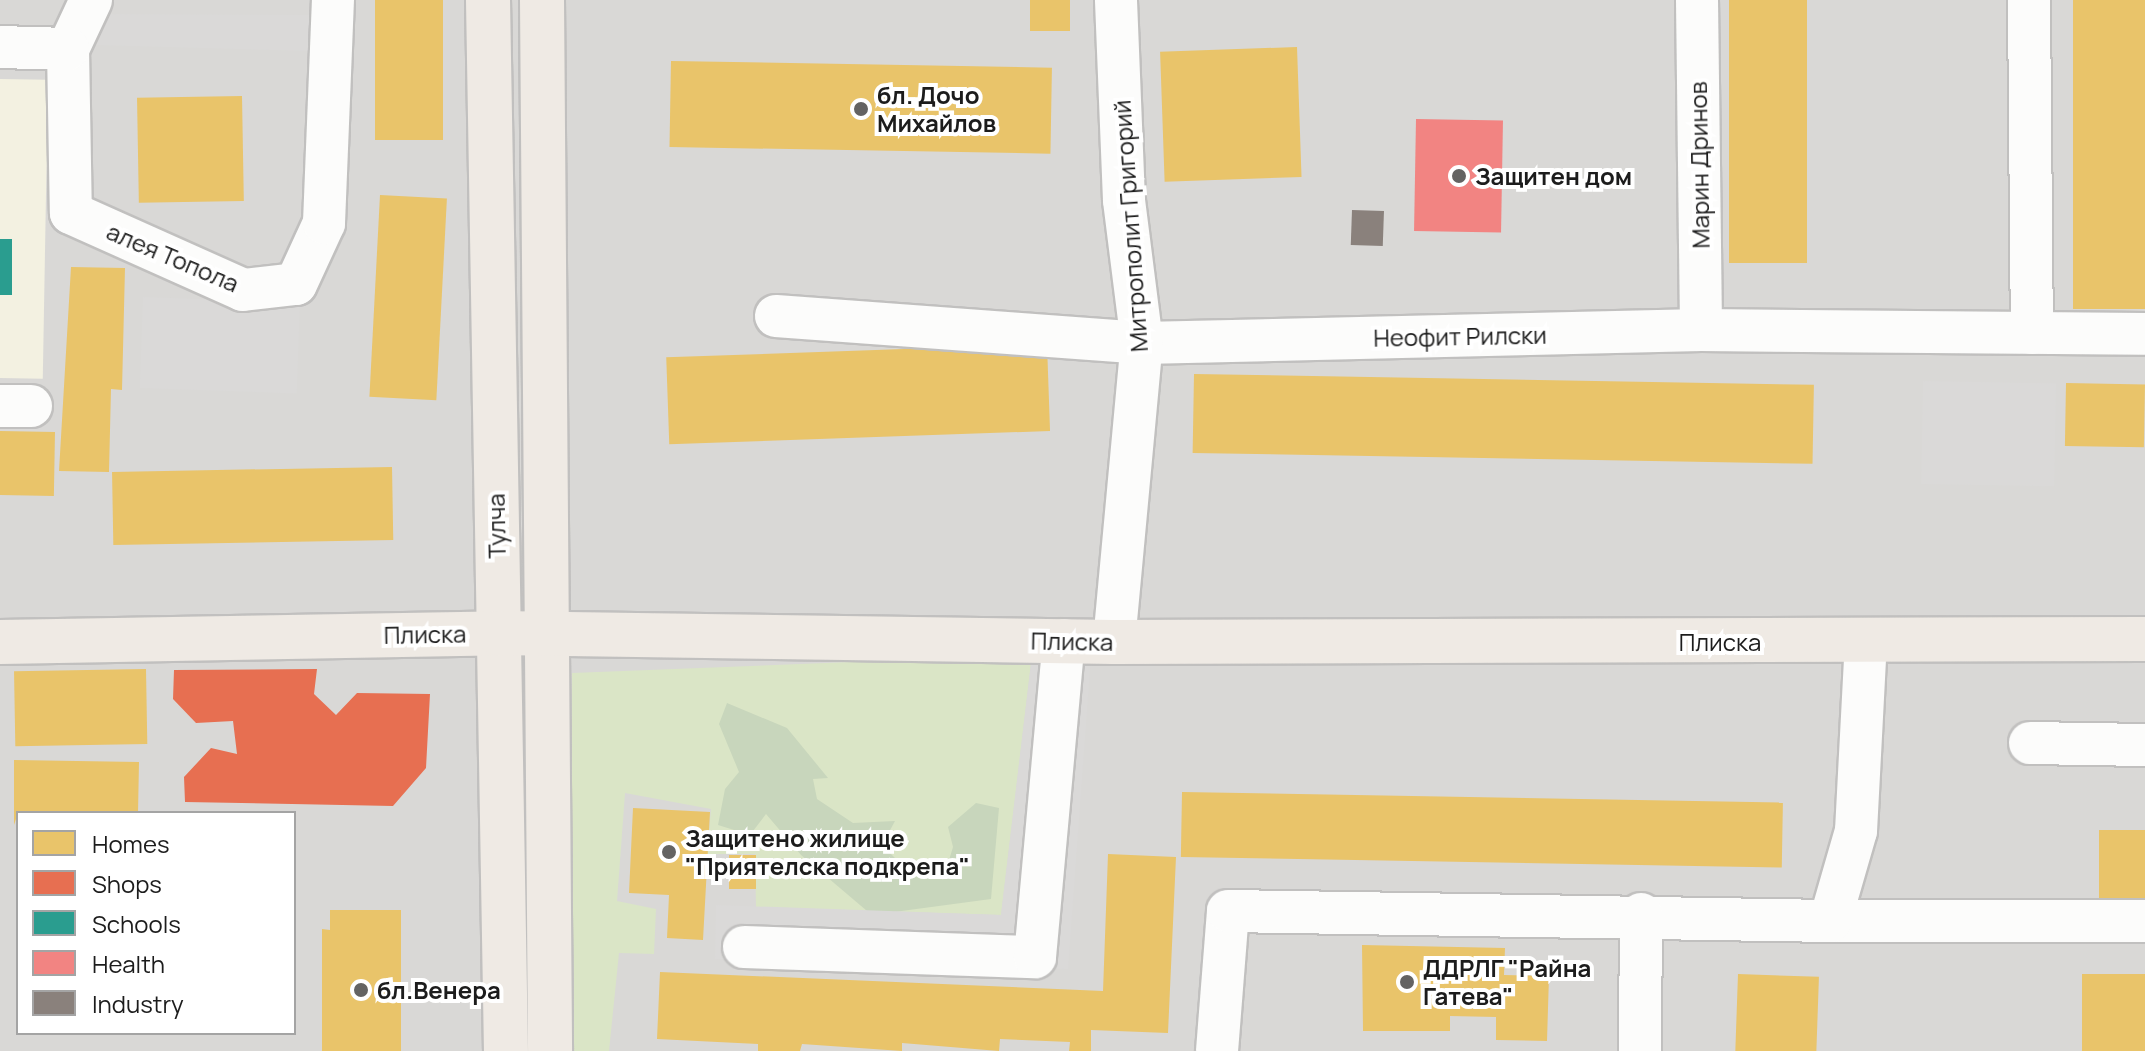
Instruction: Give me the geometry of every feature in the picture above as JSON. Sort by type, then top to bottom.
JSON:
[{"type":"main road","name":"Тулча","points":[[488,0],[506,1051]]},
{"type":"main road","name":"Тулча","points":[[542,0],[542,635],[550,1051]]},
{"type":"main road","name":"Плиска","points":[[0,642],[498,633],[1114,642],[2145,639]]},
{"type":"street","name":"алея Топола","points":[[91,0],[68,49],[71,213],[243,290],[296,284],[324,223],[333,0]]},
{"type":"street","name":"Митрополит Григорий","points":[[1114,642],[1142,343],[1124,200],[1116,0]]},
{"type":"street","name":"Марин Дринов","points":[[1697,0],[1701,330]]},
{"type":"street","points":[[2029,0],[2032,333]]},
{"type":"street","points":[[0,47],[68,49]]},
{"type":"street","name":"Неофит Рилски","points":[[776,316],[1142,343],[1701,330],[2145,334]]},
{"type":"street","points":[[744,947],[1035,957],[1064,640]]},
{"type":"street","points":[[1830,921],[1856,831],[1866,642]]},
{"type":"street","points":[[2030,743],[2145,745]]},
{"type":"street","points":[[1217,1051],[1228,911],[1641,914],[1830,921],[2145,921]]},
{"type":"street","points":[[1640,1051],[1641,914]]},
{"type":"shaded area","points":[[0,0],[2145,0],[2145,1051],[0,1051]]},
{"type":"shaded area","points":[[93,14],[309,15],[309,51],[94,45]]},
{"type":"shaded area","points":[[0,79],[48,80],[43,379],[0,378]]},
{"type":"shaded area","points":[[143,297],[300,302],[297,393],[140,388]]},
{"type":"shaded area","points":[[1923,381],[2056,383],[2054,486],[1921,484]]},
{"type":"shaded area","points":[[1032,655],[1091,656],[1068,969],[715,959],[716,905],[1001,915]]},
{"type":"green space","points":[[1032,655],[1001,915],[756,907],[755,854],[707,854],[711,809],[625,793],[617,901],[656,909],[654,954],[619,953],[609,1051],[566,1051],[572,673]]},
{"type":"green space","points":[[727,703],[787,728],[828,778],[813,779],[817,799],[853,823],[895,821],[882,845],[897,860],[925,861],[943,880],[953,847],[948,827],[976,803],[999,808],[991,899],[894,912],[880,922],[801,855],[766,814],[750,835],[718,825],[725,789],[739,772],[719,724]]},
{"type":"building: Homes","points":[[375,0],[443,0],[443,140],[375,140]]},
{"type":"building: Homes","points":[[1030,0],[1070,0],[1070,31],[1030,31]]},
{"type":"building: Homes","points":[[1729,0],[1807,0],[1807,263],[1729,263]]},
{"type":"building: Homes","points":[[2073,0],[2145,0],[2145,309],[2073,309]]},
{"type":"building: Homes","points":[[1297,47],[1302,177],[1165,182],[1160,52]]},
{"type":"building: Homes","name":"бл. Дочо Михайлов","points":[[671,61],[1052,68],[1050,154],[669,147]]},
{"type":"building: Homes","points":[[242,96],[244,201],[139,203],[137,98]]},
{"type":"building: Homes","points":[[380,195],[447,199],[436,400],[369,397]]},
{"type":"building: Homes","points":[[71,267],[125,268],[122,390],[111,389],[109,472],[59,471]]},
{"type":"building: Homes","points":[[1047,344],[1050,431],[669,444],[666,357]]},
{"type":"building: Homes","points":[[1194,374],[1814,385],[1813,464],[1193,453]]},
{"type":"building: Homes","points":[[2066,383],[2145,384],[2144,447],[2065,446]]},
{"type":"building: Homes","points":[[0,431],[55,432],[54,496],[0,495]]},
{"type":"building: Homes","points":[[392,467],[393,540],[113,545],[112,472]]},
{"type":"building: Homes","points":[[146,669],[147,744],[15,746],[14,671]]},
{"type":"building: Homes","points":[[14,760],[139,762],[138,811],[16,811],[14,825]]},
{"type":"building: Homes","points":[[1182,792],[1783,802],[1782,867],[1181,857]]},
{"type":"building: Homes","name":"Защитено жилище \"Приятелска подкрепа\"","points":[[633,808],[710,812],[703,940],[667,938],[669,895],[629,893]]},
{"type":"building: Homes","points":[[2099,830],[2145,830],[2145,904],[2099,904]]},
{"type":"building: Homes","points":[[1108,854],[1176,857],[1168,1033],[1091,1030],[1091,1051],[1069,1051],[1070,1042],[1000,1039],[999,1051],[902,1043],[902,1051],[802,1044],[800,1051],[758,1051],[758,1044],[657,1039],[660,972],[1103,991]]},
{"type":"building: Homes","points":[[729,855],[756,855],[756,889],[729,889]]},
{"type":"building: Homes","name":"бл.Венера","points":[[330,910],[401,910],[401,1051],[322,1051],[322,929],[330,930]]},
{"type":"building: Homes","points":[[1362,945],[1505,948],[1504,975],[1549,976],[1547,1041],[1496,1040],[1496,1017],[1450,1016],[1450,1031],[1363,1031]]},
{"type":"building: Homes","points":[[1738,974],[1819,977],[1816,1051],[1735,1051]]},
{"type":"building: Homes","points":[[2082,974],[2145,974],[2145,1051],[2082,1051]]},
{"type":"building: Shops","points":[[317,669],[314,694],[336,715],[357,693],[430,694],[426,768],[393,806],[185,802],[184,777],[211,748],[237,754],[233,721],[196,723],[173,699],[174,670]]},
{"type":"building: Schools","points":[[0,239],[12,239],[12,295],[0,295]]},
{"type":"building: Health","name":"Защитен дом","points":[[1416,119],[1503,121],[1501,233],[1414,231]]},
{"type":"building: Industry","points":[[1352,210],[1384,211],[1383,246],[1351,245]]},
{"type":"place","name":"бл. Дочо Михайлов","points":[[861,109]]},
{"type":"place","name":"Защитен дом","points":[[1459,176]]},
{"type":"place","name":"Защитено жилище \"Приятелска подкрепа\"","points":[[669,852]]},
{"type":"place","name":"ДДРЛГ \"Райна Гатева\"","points":[[1407,982]]},
{"type":"place","name":"бл.Венера","points":[[361,990]]}]
